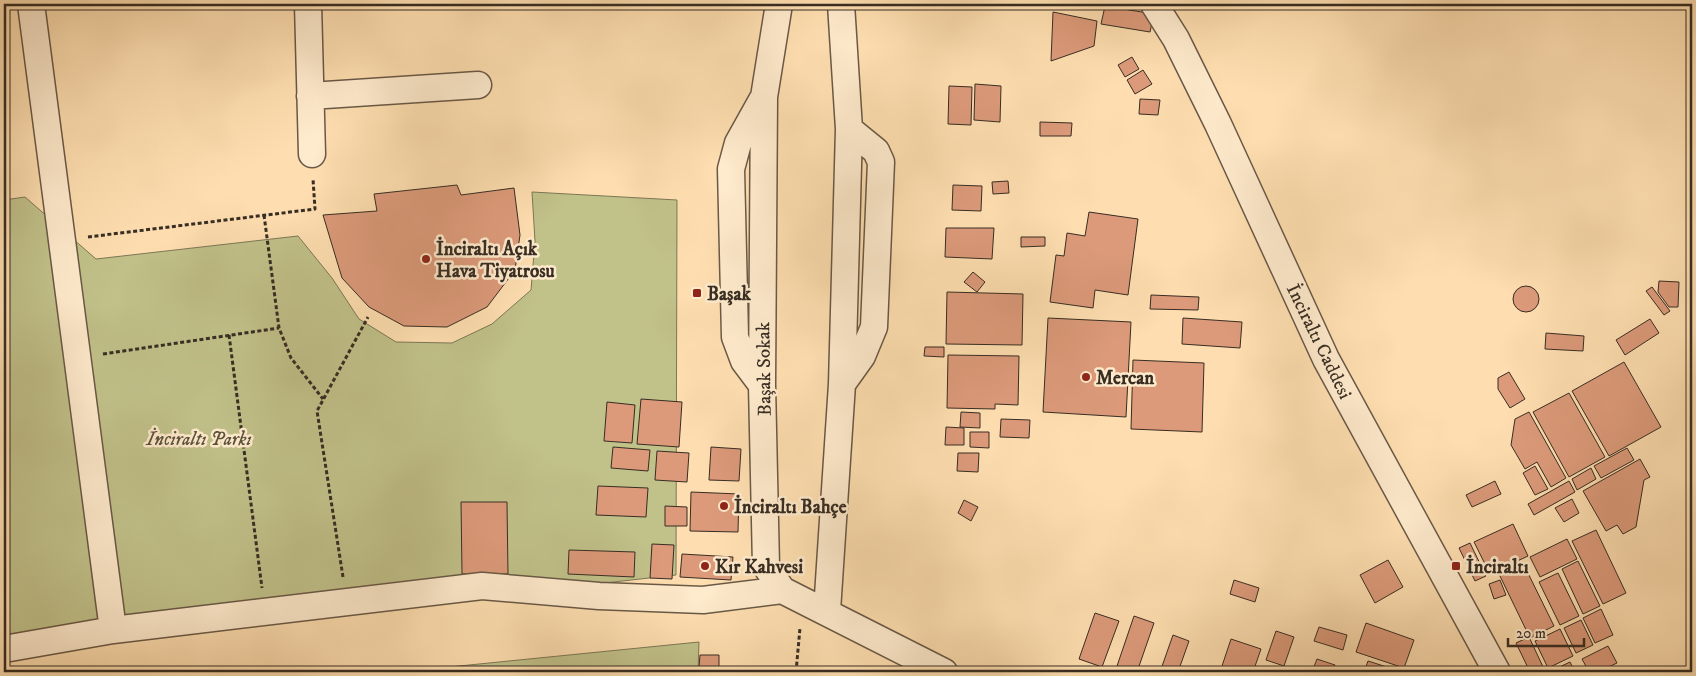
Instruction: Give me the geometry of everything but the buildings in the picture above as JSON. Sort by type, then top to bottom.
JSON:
[{"type":"street","points":[[31,4],[113,630]]},
{"type":"street","points":[[308,4],[312,154]]},
{"type":"street","name":"Başak Sokak","points":[[779,4],[764,97],[762,385],[766,566],[792,595]]},
{"type":"street","points":[[826,611],[842,384],[849,129],[841,4]]},
{"type":"street","name":"İnciraltı Caddesi","points":[[1154,4],[1176,39],[1218,124],[1326,358],[1497,672]]},
{"type":"street","points":[[310,96],[478,85]]},
{"type":"street","points":[[4,649],[113,630],[482,586],[599,596],[704,600],[792,595],[944,672]]},
{"type":"path","points":[[87,237],[315,209],[312,154]]},
{"type":"path","points":[[264,216],[278,328],[291,358],[323,399]]},
{"type":"path","points":[[347,603],[317,411],[368,317]]},
{"type":"path","points":[[77,357],[278,328]]},
{"type":"path","points":[[229,335],[265,612]]},
{"type":"path","points":[[792,595],[796,672]]},
{"type":"path","points":[[501,672],[511,670]]},
{"type":"green space","name":"İnciraltı Parkı","points":[[532,192],[677,200],[676,575],[4,650],[4,200],[25,197],[96,259],[298,236],[332,278],[359,319],[396,342],[452,343],[492,324],[531,290],[535,241]]},
{"type":"green space","points":[[699,642],[698,672],[399,672]]},
{"type":"place","name":"İnciraltı Açık Hava Tiyatrosu","points":[[426,259]]},
{"type":"place","name":"Başak","points":[[697,293]]},
{"type":"place","name":"Mercan","points":[[1086,377]]},
{"type":"place","name":"İnciraltı Bahçe","points":[[724,506]]},
{"type":"place","name":"Kır Kahvesi","points":[[705,566]]},
{"type":"place","name":"İnciraltı","points":[[1456,566]]}]
